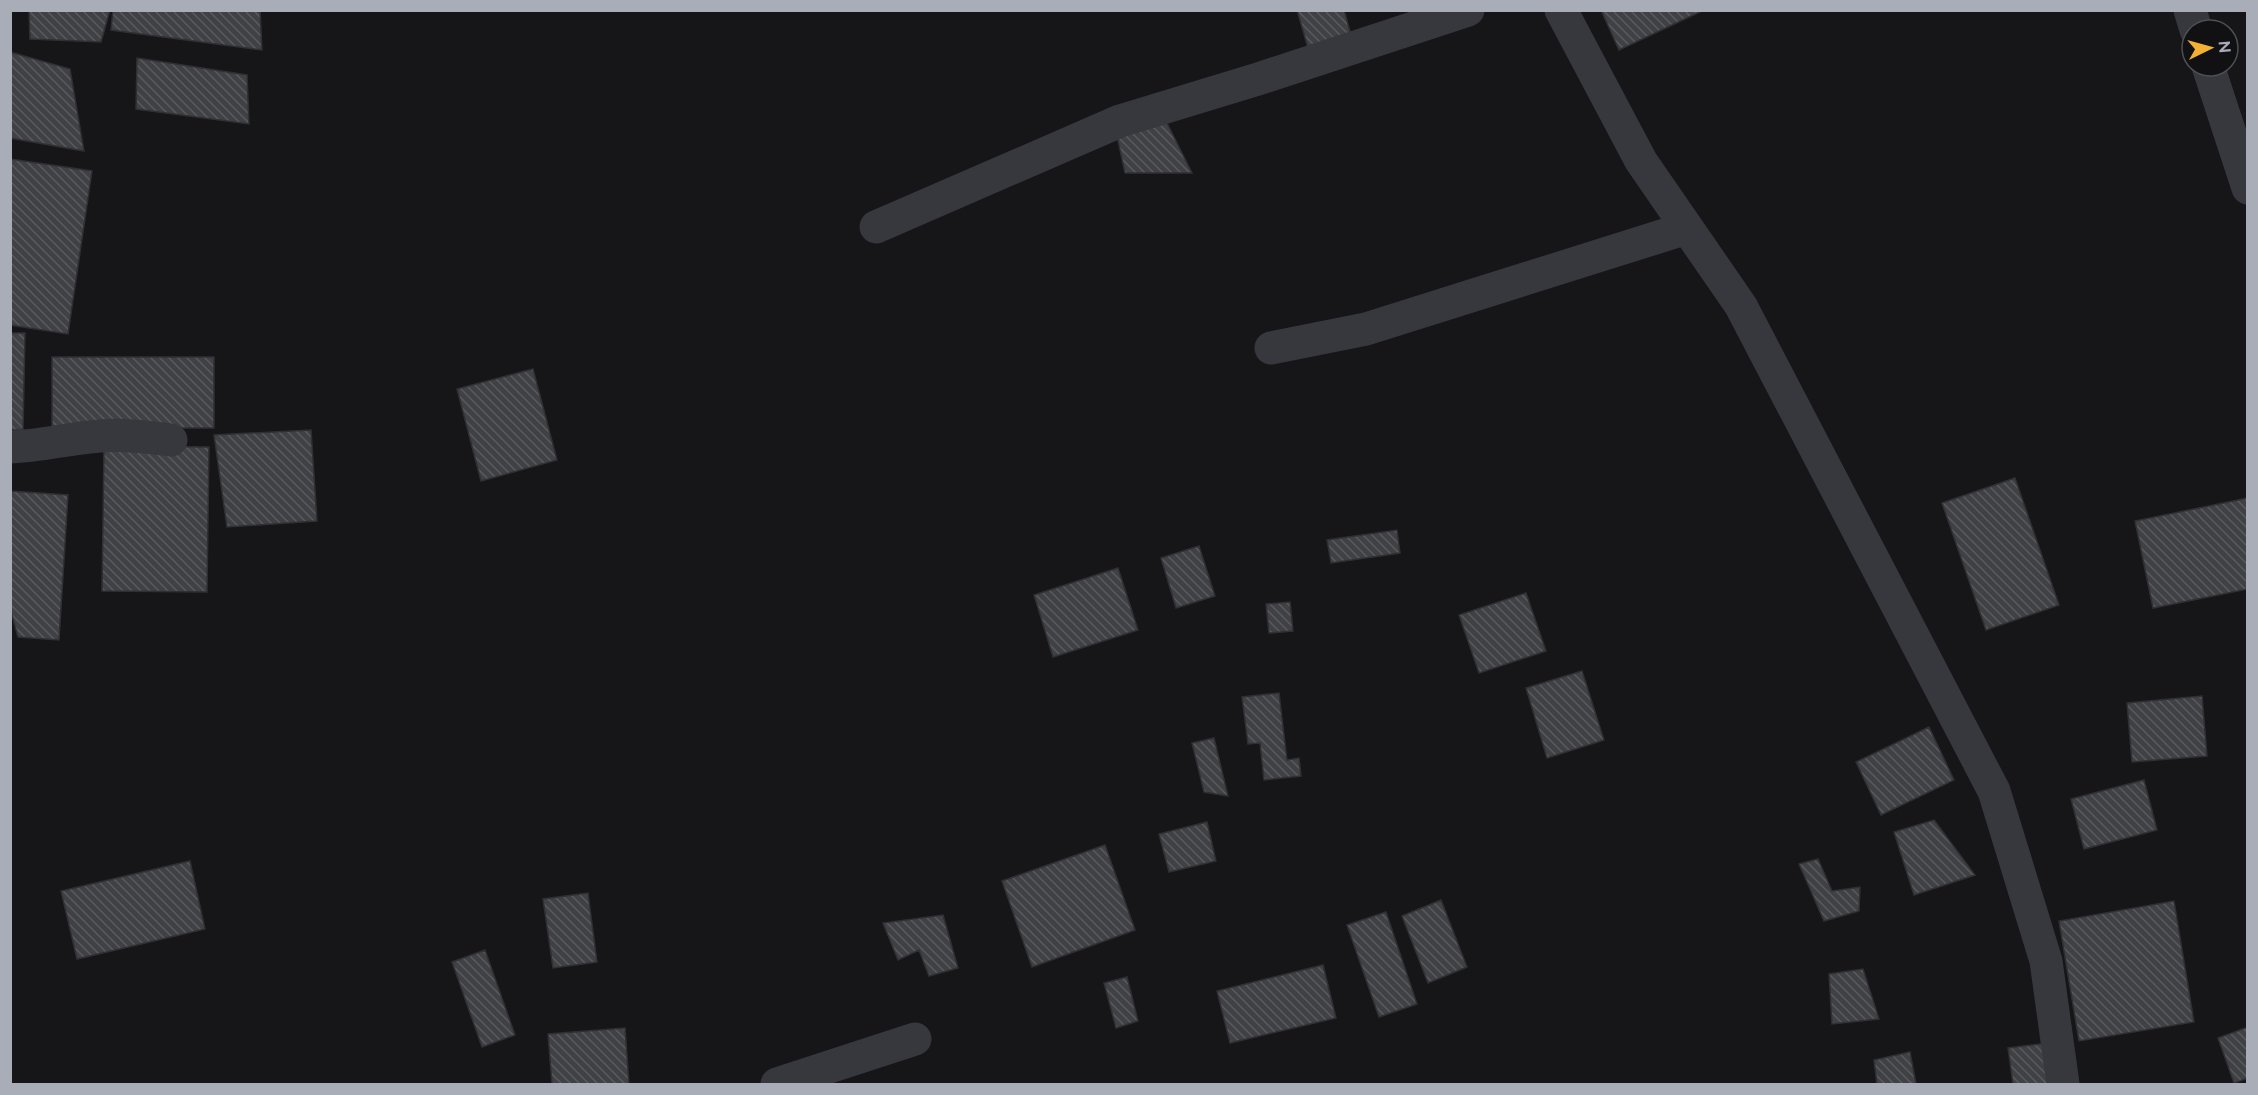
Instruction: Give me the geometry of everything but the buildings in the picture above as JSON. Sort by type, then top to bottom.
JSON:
[{"type":"street","points":[[876,226],[1120,121],[1258,79],[1468,10]]},
{"type":"street","points":[[1561,10],[1641,161],[1741,306],[1994,792],[2046,961],[2063,1084]]},
{"type":"street","points":[[2212,78],[2247,188]]},
{"type":"street","points":[[1271,348],[1366,329],[1688,228]]},
{"type":"street","points":[[10,447],[100,436],[135,436],[171,440]]},
{"type":"street","points":[[777,1084],[915,1039]]}]
